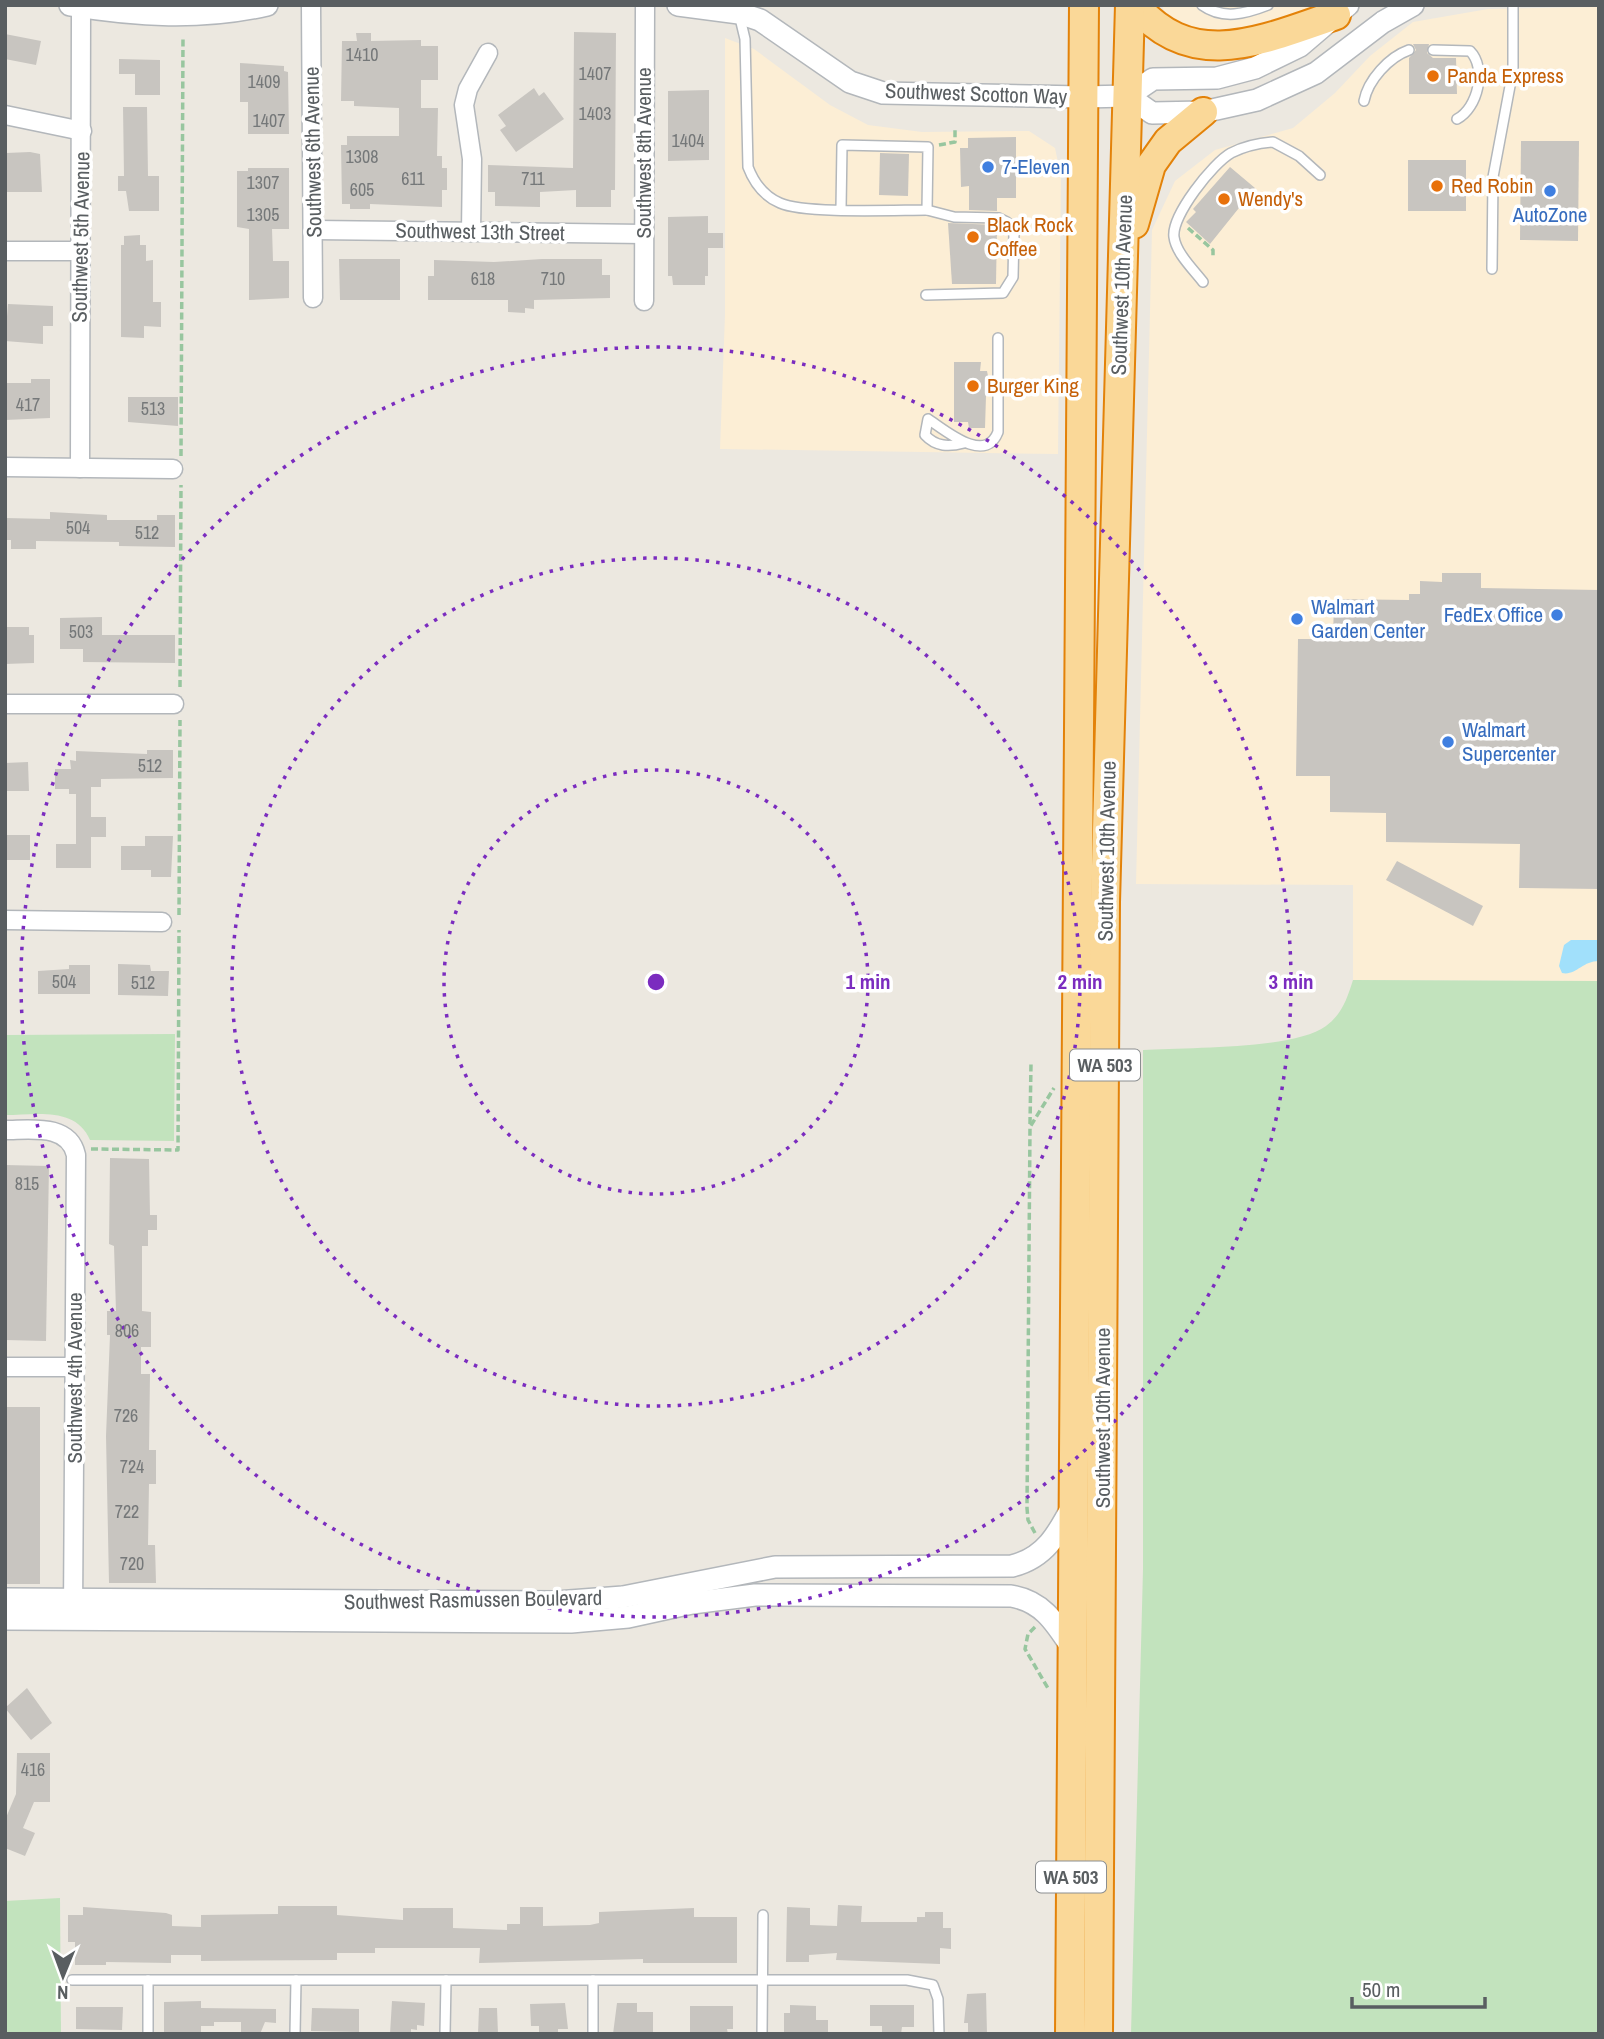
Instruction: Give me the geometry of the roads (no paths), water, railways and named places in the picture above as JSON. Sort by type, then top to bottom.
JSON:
[{"type":"highway","name":"Southwest 10th Avenue","points":[[1070,2034],[1084,5]]},
{"type":"highway","name":"Southwest 10th Avenue","points":[[1098,2034],[1105,902],[1132,5]]},
{"type":"highway","points":[[1132,5],[1169,37],[1199,44],[1247,42],[1342,10]]},
{"type":"highway","points":[[1124,249],[1143,201],[1152,165],[1168,141],[1203,112]]},
{"type":"street","points":[[75,6],[145,15],[208,15],[267,5]]},
{"type":"street","name":"Southwest 6th Avenue","points":[[311,5],[315,230],[313,298]]},
{"type":"street","name":"Southwest 8th Avenue","points":[[644,301],[645,5]]},
{"type":"street","name":"Southwest Scotton Way","points":[[678,5],[739,9],[779,31],[850,82],[883,93],[1083,97],[1128,96],[1153,79],[1217,78],[1270,62],[1300,46],[1342,10]]},
{"type":"street","points":[[1128,96],[1152,113],[1203,112],[1231,107],[1296,84],[1382,22],[1413,5]]},
{"type":"street","name":"Southwest 5th Avenue","points":[[75,6],[82,131],[80,468]]},
{"type":"street","points":[[471,232],[472,159],[464,105],[468,89],[488,53]]},
{"type":"street","points":[[5,115],[82,131]]},
{"type":"street","name":"Southwest 13th Street","points":[[315,230],[644,234]]},
{"type":"street","points":[[5,251],[80,251]]},
{"type":"street","points":[[5,467],[178,472]]},
{"type":"street","points":[[5,704],[178,702]]},
{"type":"street","points":[[5,920],[162,922]]},
{"type":"street","name":"Southwest 4th Avenue","points":[[5,1130],[44,1130],[72,1144],[75,1367],[73,1610]]},
{"type":"street","points":[[5,1367],[75,1367]]},
{"type":"street","name":"Southwest Rasmussen Boulevard","points":[[5,1619],[73,1610],[556,1602],[623,1597],[775,1567],[1012,1566],[1032,1561],[1042,1553],[1057,1535],[1075,1503]]},
{"type":"street","name":"Southwest Rasmussen Boulevard","points":[[5,1599],[73,1610],[571,1622],[628,1616],[692,1603],[755,1595],[1011,1596],[1036,1602],[1055,1621],[1072,1647]]},
{"type":"lane","points":[[1202,5],[1221,14],[1242,15],[1268,5]]},
{"type":"lane","points":[[1492,269],[1493,177],[1513,70],[1513,5]]},
{"type":"lane","points":[[739,9],[745,40],[747,158],[752,176],[763,192],[779,203],[799,208],[927,210],[954,217],[1003,219],[1014,233],[1012,283],[996,295],[926,295]]},
{"type":"lane","points":[[1364,101],[1372,80],[1399,53],[1409,50]]},
{"type":"lane","points":[[1433,50],[1470,51],[1477,58],[1479,72],[1474,103],[1467,114],[1457,119]]},
{"type":"lane","points":[[1203,282],[1177,247],[1174,227],[1182,208],[1218,164],[1230,154],[1273,142],[1299,156],[1320,175]]},
{"type":"lane","points":[[841,209],[842,145],[928,146],[927,210]]},
{"type":"lane","points":[[964,443],[928,419],[925,435],[930,440],[944,446],[964,443],[987,445],[998,432],[998,338]]},
{"type":"lane","points":[[762,2034],[763,1915]]},
{"type":"lane","points":[[72,1980],[907,1980],[933,1985],[939,1999],[939,2034]]},
{"type":"lane","points":[[148,1980],[148,2034]]},
{"type":"lane","points":[[295,2034],[296,1980]]},
{"type":"lane","points":[[445,2034],[446,1980]]},
{"type":"lane","points":[[593,1980],[593,2034]]},
{"type":"water","points":[[1571,940],[1599,940],[1599,961],[1562,973],[1559,966],[1564,945]]},
{"type":"place","name":"Panda Express","points":[[1433,76]]},
{"type":"place","name":"7-Eleven","points":[[988,167]]},
{"type":"place","name":"Red Robin","points":[[1437,186]]},
{"type":"place","name":"AutoZone","points":[[1550,191]]},
{"type":"place","name":"Wendy's","points":[[1224,199]]},
{"type":"place","name":"Black Rock Coffee","points":[[973,237]]},
{"type":"place","name":"Burger King","points":[[973,386]]},
{"type":"place","name":"FedEx Office","points":[[1557,615]]},
{"type":"place","name":"Walmart Garden Center","points":[[1297,619]]},
{"type":"place","name":"Walmart Supercenter","points":[[1448,742]]}]
